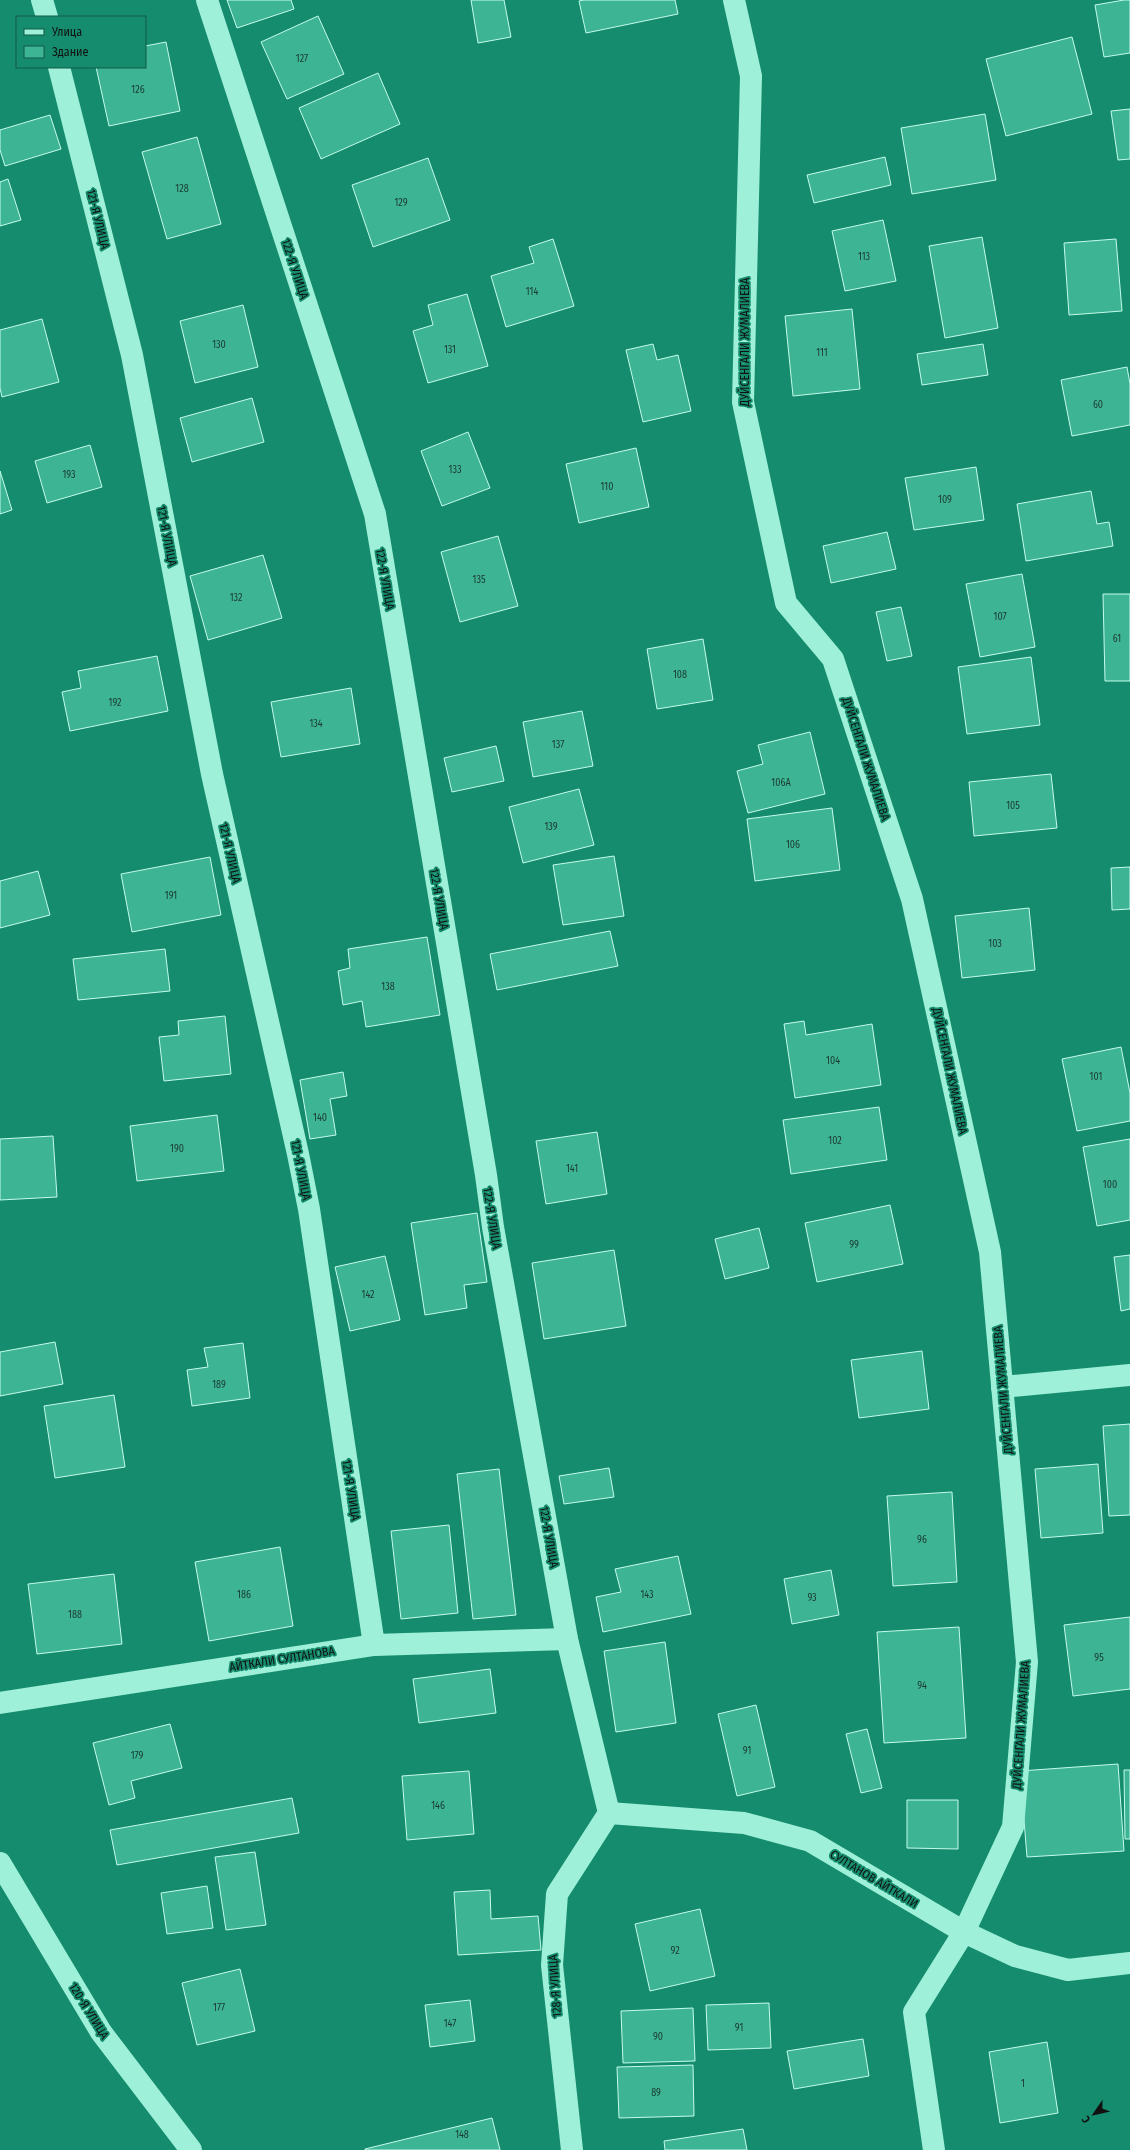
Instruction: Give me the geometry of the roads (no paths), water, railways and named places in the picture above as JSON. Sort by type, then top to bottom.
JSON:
[{"type":"street","points":[[42,0],[47,16]]},
{"type":"street","name":"122-Я УЛИЦА","points":[[207,0],[374,514],[493,1227],[567,1639],[609,1813]]},
{"type":"street","name":"ДУЙСЕНГАЛИ ЖУМАЛИЕВА","points":[[734,0],[750,76],[743,402],[786,603],[833,659],[912,899],[990,1252],[1027,1662],[1013,1828],[964,1932],[914,2012],[934,2150]]},
{"type":"street","name":"121-Я УЛИЦА","points":[[59,68],[132,355],[212,774],[298,1154],[309,1209],[374,1645]]},
{"type":"street","points":[[1002,1387],[1130,1375]]},
{"type":"street","name":"АЙТКАЛИ СУЛТАНОВА","points":[[0,1703],[374,1645],[567,1639]]},
{"type":"street","name":"СУЛТАНОВ АЙТКАЛИ","points":[[609,1813],[744,1824],[810,1841],[964,1932],[1015,1956],[1068,1970],[1130,1963]]},
{"type":"street","name":"128-Я УЛИЦА","points":[[572,2150],[552,1965],[557,1894],[609,1813]]},
{"type":"street","name":"120-Я УЛИЦА","points":[[0,1863],[101,2032],[191,2150]]}]
